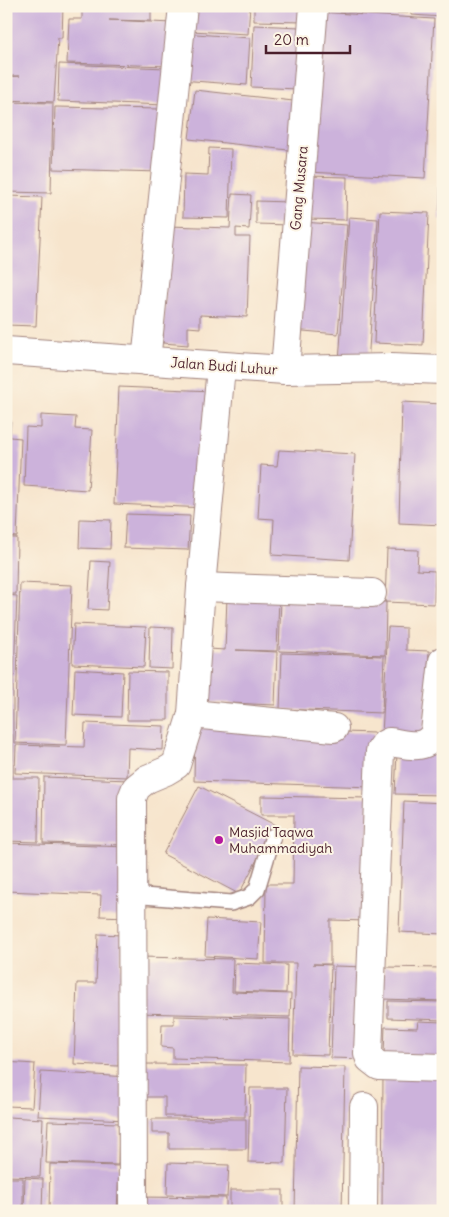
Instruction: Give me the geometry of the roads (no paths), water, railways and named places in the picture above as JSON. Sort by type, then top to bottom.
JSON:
[{"type":"street","points":[[146,361],[182,6]]},
{"type":"street","name":"Gang Musara","points":[[285,370],[314,6]]},
{"type":"street","name":"Jalan Budi Luhur","points":[[6,351],[285,370],[391,368],[443,370]]},
{"type":"street","points":[[133,1211],[132,798],[136,788],[147,779],[176,765],[192,714],[201,587],[221,367]]},
{"type":"street","points":[[201,587],[372,592]]},
{"type":"street","points":[[443,662],[435,732],[432,738],[429,742],[420,746],[389,742],[384,744],[380,751],[368,1053],[370,1059],[379,1066],[443,1068]]},
{"type":"street","points":[[192,714],[334,728]]},
{"type":"street","points":[[363,1211],[364,1107]]},
{"type":"lane","points":[[131,895],[231,903],[249,897],[257,889],[273,836]]},
{"type":"place","name":"Masjid Taqwa Muhammadiyah","points":[[219,840]]}]
